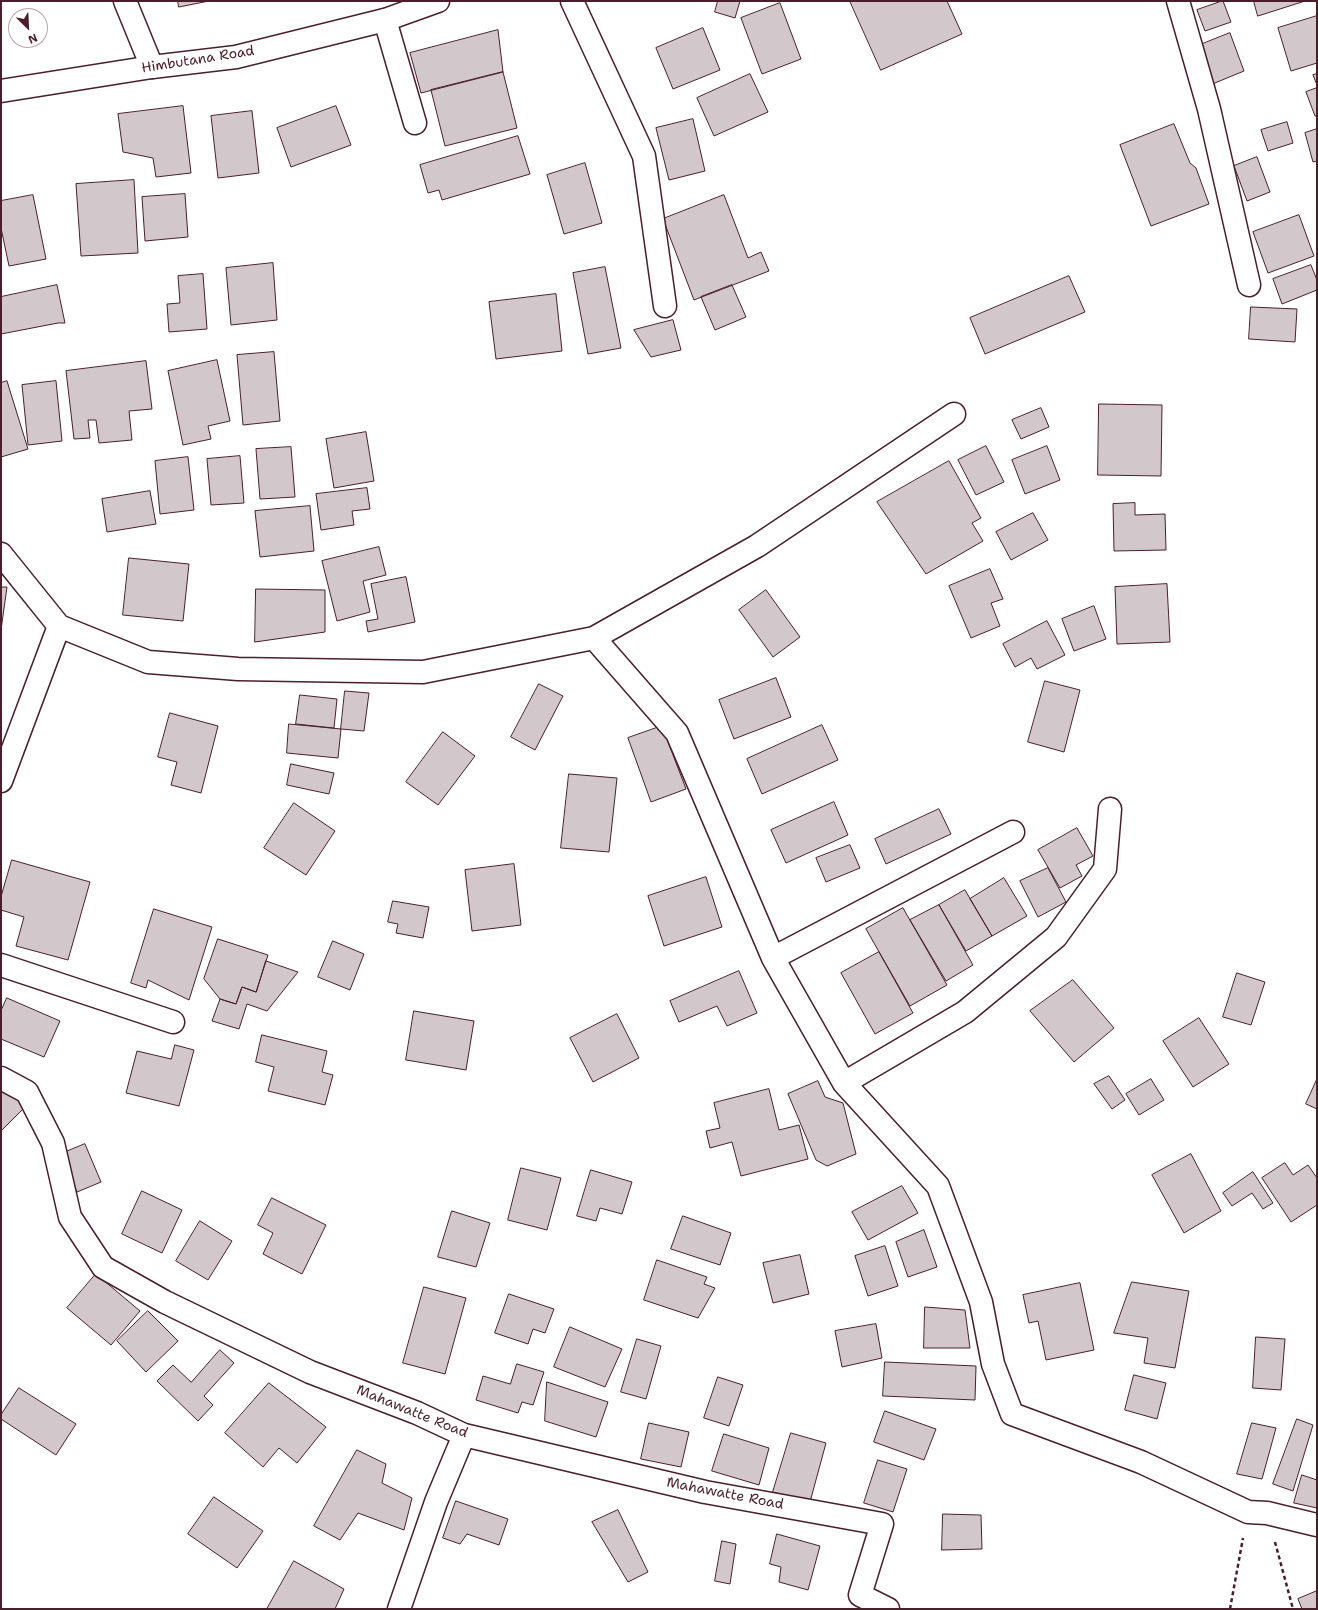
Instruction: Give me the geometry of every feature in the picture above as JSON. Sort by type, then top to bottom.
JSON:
[{"type":"street","points":[[125,1],[152,67]]},
{"type":"street","name":"Himbutana Road","points":[[1,91],[152,67],[236,57],[385,20],[438,1]]},
{"type":"street","points":[[572,1],[644,156],[665,306]]},
{"type":"street","points":[[1178,1],[1209,109],[1250,285]]},
{"type":"street","points":[[385,20],[415,123]]},
{"type":"street","points":[[1,554],[59,626],[148,662],[238,669],[423,672],[594,638],[757,546],[954,414]]},
{"type":"street","points":[[1,781],[59,626]]},
{"type":"street","points":[[594,638],[677,733],[773,958],[844,1083],[938,1186],[981,1302],[993,1364],[1012,1414],[1141,1462],[1257,1512],[1317,1525]]},
{"type":"street","points":[[844,1083],[965,1012],[1056,937],[1105,869],[1110,809]]},
{"type":"street","points":[[773,958],[1013,832]]},
{"type":"street","points":[[1,965],[173,1022]]},
{"type":"street","name":"Mahawatte Road","points":[[1,1078],[27,1092],[53,1143],[70,1217],[102,1267],[165,1302],[310,1372],[417,1413],[464,1435],[704,1492],[882,1524],[858,1602],[888,1609]]},
{"type":"street","points":[[399,1609],[436,1502],[464,1435]]},
{"type":"path","points":[[1230,1609],[1257,1512]]},
{"type":"path","points":[[1257,1512],[1293,1609]]},
{"type":"building","points":[[178,1],[209,1],[179,7]]},
{"type":"building","points":[[718,1],[740,1],[735,18],[715,12]]},
{"type":"building","points":[[850,1],[947,1],[962,34],[881,70]]},
{"type":"building","points":[[1223,1],[1231,22],[1205,31],[1197,10]]},
{"type":"building","points":[[1254,1],[1305,1],[1258,16]]},
{"type":"building","points":[[780,3],[801,59],[762,74],[741,18]]},
{"type":"building","points":[[1317,16],[1317,63],[1291,71],[1278,28]]},
{"type":"building","points":[[703,28],[720,70],[673,89],[656,48]]},
{"type":"building","points":[[498,30],[503,72],[421,93],[410,53]]},
{"type":"building","points":[[1230,33],[1244,71],[1210,85],[1195,47]]},
{"type":"building","points":[[503,72],[517,128],[445,146],[431,90]]},
{"type":"building","points":[[750,74],[768,112],[714,136],[697,98]]},
{"type":"building","points":[[1317,74],[1317,85],[1313,75]]},
{"type":"building","points":[[1317,88],[1317,116],[1315,116],[1306,92]]},
{"type":"building","points":[[183,106],[191,173],[156,177],[153,158],[123,152],[118,114]]},
{"type":"building","points":[[336,106],[351,145],[291,167],[277,128]]},
{"type":"building","points":[[252,111],[259,173],[218,178],[211,116]]},
{"type":"building","points":[[693,119],[705,171],[669,180],[656,128]]},
{"type":"building","points":[[1287,122],[1293,143],[1268,151],[1261,130]]},
{"type":"building","points":[[1174,124],[1190,163],[1196,168],[1209,204],[1151,226],[1120,145]]},
{"type":"building","points":[[1317,129],[1317,161],[1313,162],[1305,133]]},
{"type":"building","points":[[518,136],[530,174],[442,200],[439,190],[428,193],[420,165]]},
{"type":"building","points":[[1257,157],[1270,192],[1247,201],[1234,166]]},
{"type":"building","points":[[585,163],[602,223],[564,234],[547,175]]},
{"type":"building","points":[[134,180],[138,253],[81,256],[76,184]]},
{"type":"building","points":[[185,194],[188,237],[145,241],[142,197]]},
{"type":"building","points":[[33,195],[46,259],[9,266],[1,228],[1,201]]},
{"type":"building","points":[[724,195],[748,258],[761,252],[769,271],[694,300],[663,219]]},
{"type":"building","points":[[1299,215],[1314,256],[1268,273],[1253,232]]},
{"type":"building","points":[[273,263],[277,320],[231,325],[226,268]]},
{"type":"building","points":[[1311,265],[1317,280],[1317,290],[1282,304],[1273,279]]},
{"type":"building","points":[[605,267],[621,348],[588,354],[573,273]]},
{"type":"building","points":[[203,274],[207,329],[169,332],[167,304],[180,303],[178,276]]},
{"type":"building","points":[[1069,276],[1085,312],[985,354],[970,318]]},
{"type":"building","points":[[57,285],[65,323],[1,334],[1,297]]},
{"type":"building","points":[[732,285],[746,317],[715,330],[701,297]]},
{"type":"building","points":[[556,294],[562,351],[496,359],[489,302]]},
{"type":"building","points":[[1251,307],[1297,309],[1295,342],[1249,339]]},
{"type":"building","points":[[673,320],[681,350],[651,357],[634,330]]},
{"type":"building","points":[[274,352],[280,421],[243,425],[237,355]]},
{"type":"building","points":[[217,360],[230,421],[208,426],[211,439],[183,445],[168,371]]},
{"type":"building","points":[[146,361],[152,409],[129,411],[132,440],[99,443],[96,420],[88,420],[90,438],[74,439],[66,371]]},
{"type":"building","points":[[7,381],[28,449],[1,457],[1,383]]},
{"type":"building","points":[[56,381],[62,441],[28,445],[22,385]]},
{"type":"building","points":[[1099,404],[1162,405],[1161,476],[1098,475]]},
{"type":"building","points":[[1041,408],[1049,427],[1021,439],[1012,420]]},
{"type":"building","points":[[366,432],[374,481],[334,488],[326,439]]},
{"type":"building","points":[[986,446],[1004,482],[976,495],[958,460]]},
{"type":"building","points":[[1047,446],[1060,480],[1025,494],[1012,460]]},
{"type":"building","points":[[291,447],[295,497],[260,499],[256,449]]},
{"type":"building","points":[[240,456],[244,503],[211,505],[207,459]]},
{"type":"building","points":[[188,457],[194,510],[160,514],[155,461]]},
{"type":"building","points":[[949,461],[981,518],[972,523],[983,541],[926,574],[877,502]]},
{"type":"building","points":[[367,488],[370,509],[352,511],[354,525],[321,530],[316,494]]},
{"type":"building","points":[[150,491],[156,524],[107,532],[102,499]]},
{"type":"building","points":[[1135,503],[1135,515],[1165,514],[1166,550],[1114,551],[1113,504]]},
{"type":"building","points":[[310,506],[314,551],[260,557],[255,511]]},
{"type":"building","points":[[1033,513],[1048,540],[1011,560],[996,532]]},
{"type":"building","points":[[379,547],[386,575],[363,581],[370,612],[337,621],[322,561]]},
{"type":"building","points":[[129,558],[189,564],[183,621],[123,615]]},
{"type":"building","points":[[990,569],[1003,599],[991,603],[1000,626],[971,638],[949,586]]},
{"type":"building","points":[[406,577],[415,622],[368,632],[366,621],[378,619],[371,584]]},
{"type":"building","points":[[1167,584],[1170,642],[1117,644],[1115,587]]},
{"type":"building","points":[[1,587],[7,587],[1,630]]},
{"type":"building","points":[[256,589],[325,590],[325,632],[255,642]]},
{"type":"building","points":[[766,590],[800,637],[773,657],[739,610]]},
{"type":"building","points":[[1094,606],[1106,639],[1074,651],[1062,619]]},
{"type":"building","points":[[1047,621],[1065,655],[1037,669],[1031,658],[1015,667],[1003,644]]},
{"type":"building","points":[[776,678],[791,717],[734,739],[719,700]]},
{"type":"building","points":[[1045,681],[1080,690],[1064,752],[1028,742]]},
{"type":"building","points":[[539,684],[563,696],[535,750],[511,737]]},
{"type":"building","points":[[345,691],[369,693],[364,731],[341,729]]},
{"type":"building","points":[[300,695],[337,699],[334,728],[296,724]]},
{"type":"building","points":[[170,713],[218,726],[201,793],[171,785],[177,762],[158,757]]},
{"type":"building","points":[[289,724],[341,729],[338,758],[287,753]]},
{"type":"building","points":[[822,725],[838,760],[762,794],[747,759]]},
{"type":"building","points":[[662,726],[686,789],[651,802],[628,738]]},
{"type":"building","points":[[443,732],[475,756],[438,805],[406,782]]},
{"type":"building","points":[[291,764],[334,773],[329,794],[287,785]]},
{"type":"building","points":[[569,774],[617,778],[609,852],[561,848]]},
{"type":"building","points":[[834,802],[848,835],[786,863],[771,830]]},
{"type":"building","points":[[294,803],[335,831],[306,875],[264,848]]},
{"type":"building","points":[[939,809],[951,834],[886,864],[875,839]]},
{"type":"building","points":[[1077,828],[1093,856],[1076,865],[1082,876],[1060,888],[1038,850]]},
{"type":"building","points":[[850,845],[860,868],[826,882],[816,858]]},
{"type":"building","points":[[12,860],[90,882],[68,960],[16,946],[24,917],[1,910],[1,897]]},
{"type":"building","points":[[514,864],[521,925],[472,931],[465,870]]},
{"type":"building","points":[[1048,868],[1066,902],[1038,917],[1020,881]]},
{"type":"building","points":[[706,877],[722,927],[664,946],[648,896]]},
{"type":"building","points":[[1004,878],[1027,916],[992,936],[970,899]]},
{"type":"building","points":[[965,890],[992,936],[966,951],[939,905]]},
{"type":"building","points":[[393,901],[429,907],[423,938],[396,933],[398,924],[388,922]]},
{"type":"building","points":[[939,905],[973,965],[946,981],[910,920]]},
{"type":"building","points":[[903,908],[947,985],[910,1006],[866,929]]},
{"type":"building","points":[[154,909],[212,927],[189,1000],[148,980],[146,988],[131,983]]},
{"type":"building","points":[[218,939],[268,955],[256,992],[242,987],[236,1004],[220,999],[204,979]]},
{"type":"building","points":[[333,941],[364,954],[350,990],[318,977]]},
{"type":"building","points":[[879,952],[913,1013],[875,1034],[841,973]]},
{"type":"building","points":[[266,961],[298,972],[267,1011],[247,1004],[239,1029],[212,1021],[220,999],[236,1004],[242,987],[256,992]]},
{"type":"building","points":[[739,971],[757,1013],[727,1026],[717,1006],[679,1022],[670,1001]]},
{"type":"building","points":[[1237,973],[1265,982],[1251,1025],[1223,1017]]},
{"type":"building","points":[[1073,980],[1114,1028],[1074,1062],[1030,1011]]},
{"type":"building","points":[[7,998],[60,1021],[44,1057],[1,1039],[1,1011]]},
{"type":"building","points":[[414,1011],[474,1021],[466,1070],[406,1060]]},
{"type":"building","points":[[617,1014],[639,1058],[593,1082],[570,1038]]},
{"type":"building","points":[[1199,1018],[1229,1064],[1193,1087],[1163,1041]]},
{"type":"building","points":[[262,1035],[327,1051],[322,1072],[333,1075],[325,1105],[268,1091],[274,1067],[256,1062]]},
{"type":"building","points":[[175,1045],[194,1050],[179,1106],[126,1093],[137,1051],[171,1059]]},
{"type":"building","points":[[1109,1076],[1125,1100],[1112,1109],[1094,1084]]},
{"type":"building","points":[[1151,1079],[1164,1100],[1139,1115],[1126,1094]]},
{"type":"building","points":[[1317,1079],[1317,1109],[1306,1104]]},
{"type":"building","points":[[818,1081],[825,1097],[843,1103],[856,1154],[827,1166],[816,1160],[788,1094]]},
{"type":"building","points":[[1,1083],[27,1105],[1,1131]]},
{"type":"building","points":[[769,1089],[779,1130],[799,1125],[808,1159],[741,1176],[732,1142],[710,1148],[706,1131],[720,1128],[714,1103]]},
{"type":"building","points":[[85,1144],[101,1182],[77,1192],[61,1154]]},
{"type":"building","points":[[1191,1154],[1221,1211],[1184,1233],[1152,1175]]},
{"type":"building","points":[[1285,1163],[1293,1175],[1308,1165],[1317,1178],[1317,1205],[1291,1222],[1262,1178]]},
{"type":"building","points":[[521,1168],[561,1178],[547,1230],[508,1220]]},
{"type":"building","points":[[591,1170],[632,1182],[622,1214],[600,1208],[596,1221],[577,1216]]},
{"type":"building","points":[[1253,1172],[1273,1203],[1263,1209],[1252,1193],[1232,1206],[1223,1193]]},
{"type":"building","points":[[902,1186],[918,1213],[868,1240],[852,1212]]},
{"type":"building","points":[[142,1191],[182,1210],[162,1253],[122,1234]]},
{"type":"building","points":[[272,1198],[326,1225],[302,1274],[263,1254],[273,1233],[258,1225]]},
{"type":"building","points":[[452,1211],[490,1223],[476,1267],[438,1257]]},
{"type":"building","points":[[683,1216],[731,1233],[720,1265],[671,1249]]},
{"type":"building","points":[[200,1221],[232,1241],[208,1280],[176,1261]]},
{"type":"building","points":[[924,1230],[937,1267],[908,1277],[896,1242]]},
{"type":"building","points":[[885,1246],[898,1286],[868,1296],[855,1256]]},
{"type":"building","points":[[800,1255],[809,1294],[773,1303],[763,1263]]},
{"type":"building","points":[[657,1260],[707,1277],[704,1284],[715,1288],[698,1318],[644,1300]]},
{"type":"building","points":[[96,1274],[140,1311],[111,1345],[67,1308]]},
{"type":"building","points":[[1132,1282],[1189,1291],[1175,1368],[1144,1363],[1148,1338],[1114,1333]]},
{"type":"building","points":[[1080,1283],[1094,1350],[1046,1360],[1038,1321],[1029,1323],[1023,1295]]},
{"type":"building","points":[[424,1287],[466,1298],[445,1374],[403,1363]]},
{"type":"building","points":[[509,1294],[554,1309],[545,1333],[533,1329],[528,1344],[495,1333]]},
{"type":"building","points":[[925,1307],[965,1310],[970,1348],[924,1348]]},
{"type":"building","points":[[148,1311],[178,1341],[146,1372],[117,1341]]},
{"type":"building","points":[[876,1324],[882,1358],[842,1367],[835,1331]]},
{"type":"building","points":[[570,1327],[622,1349],[605,1387],[554,1367]]},
{"type":"building","points":[[1256,1337],[1285,1339],[1281,1390],[1253,1388]]},
{"type":"building","points":[[637,1339],[661,1346],[646,1399],[621,1392]]},
{"type":"building","points":[[220,1350],[234,1363],[204,1396],[213,1405],[198,1421],[157,1381],[173,1365],[191,1382]]},
{"type":"building","points":[[885,1362],[976,1366],[975,1400],[883,1396]]},
{"type":"building","points":[[517,1364],[544,1372],[533,1405],[522,1402],[518,1413],[476,1400],[483,1376],[510,1384]]},
{"type":"building","points":[[1134,1375],[1166,1383],[1157,1419],[1125,1410]]},
{"type":"building","points":[[718,1377],[743,1385],[729,1426],[704,1418]]},
{"type":"building","points":[[547,1382],[608,1402],[596,1437],[545,1421]]},
{"type":"building","points":[[269,1383],[326,1427],[297,1463],[279,1448],[263,1467],[225,1433]]},
{"type":"building","points":[[19,1388],[76,1424],[56,1455],[1,1419],[1,1415]]},
{"type":"building","points":[[885,1411],[936,1429],[924,1460],[874,1442]]},
{"type":"building","points":[[1297,1419],[1313,1425],[1293,1491],[1273,1484]]},
{"type":"building","points":[[649,1423],[689,1432],[681,1467],[641,1459]]},
{"type":"building","points":[[1252,1423],[1276,1428],[1262,1479],[1237,1474]]},
{"type":"building","points":[[791,1433],[826,1443],[810,1502],[773,1492]]},
{"type":"building","points":[[724,1434],[769,1448],[759,1485],[712,1471]]},
{"type":"building","points":[[357,1450],[386,1464],[382,1483],[412,1498],[404,1530],[358,1513],[340,1540],[314,1526]]},
{"type":"building","points":[[878,1460],[907,1469],[893,1512],[864,1503]]},
{"type":"building","points":[[1302,1475],[1317,1480],[1317,1508],[1294,1503]]},
{"type":"building","points":[[214,1497],[263,1531],[237,1568],[188,1534]]},
{"type":"building","points":[[456,1501],[508,1519],[499,1545],[467,1534],[460,1544],[443,1538]]},
{"type":"building","points":[[618,1510],[648,1572],[628,1582],[592,1522]]},
{"type":"building","points":[[943,1514],[981,1515],[982,1549],[942,1550]]},
{"type":"building","points":[[777,1534],[820,1546],[808,1590],[779,1582],[781,1567],[770,1564]]},
{"type":"building","points":[[722,1541],[736,1544],[730,1584],[715,1581]]},
{"type":"building","points":[[294,1561],[344,1589],[335,1609],[267,1609]]},
{"type":"building","points":[[1317,1591],[1317,1609],[1302,1609],[1298,1599]]}]
